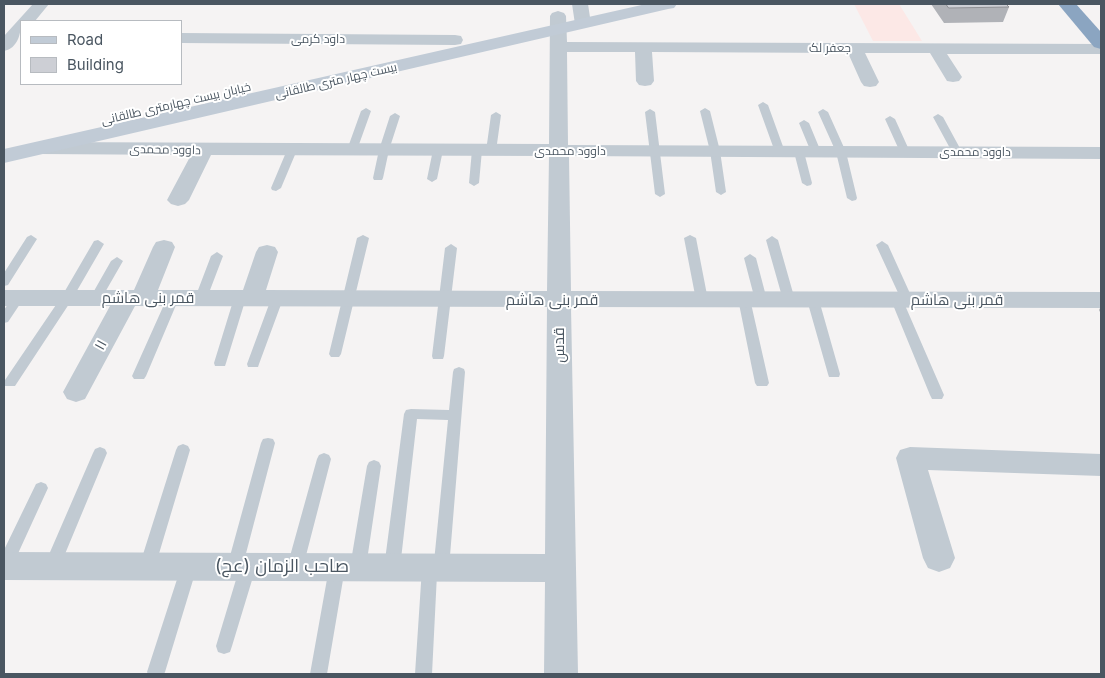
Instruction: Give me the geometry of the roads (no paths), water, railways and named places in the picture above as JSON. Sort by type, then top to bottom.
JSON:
[{"type":"highway","points":[[1066,4],[1101,43]]},
{"type":"main road","name":"خیابان بیست چهارمتری طالقانی","points":[[4,144],[455,40],[570,22],[612,4]]},
{"type":"main road","name":"بیست چهار متری طالقانی","points":[[4,156],[570,22],[668,4]]},
{"type":"street","points":[[27,20],[41,4]]},
{"type":"street","name":"جعفر لک","points":[[570,22],[643,48],[1101,49]]},
{"type":"street","name":"قدس","points":[[561,674],[558,151],[570,22]]},
{"type":"street","name":"داود کرمی","points":[[182,38],[455,40]]},
{"type":"street","points":[[643,48],[644,81]]},
{"type":"street","points":[[854,48],[870,82]]},
{"type":"street","points":[[935,48],[953,77]]},
{"type":"street","name":"داوود محمدی","points":[[39,148],[1101,153]]},
{"type":"street","points":[[178,200],[203,150]]},
{"type":"street","name":"۱۱","points":[[76,392],[135,298],[164,247]]},
{"type":"street","points":[[246,298],[267,252]]},
{"type":"street","name":"قمر بنی هاشم","points":[[8,292],[67,298],[1101,300]]},
{"type":"street","points":[[939,558],[910,458],[1101,466]]},
{"type":"street","name":"صاحب الزمان (عج)","points":[[4,566],[560,568]]},
{"type":"lane","points":[[764,105],[799,152],[807,183]]},
{"type":"lane","points":[[352,150],[366,111]]},
{"type":"lane","points":[[705,111],[715,151],[721,192]]},
{"type":"lane","points":[[650,112],[660,194]]},
{"type":"lane","points":[[823,112],[841,152],[852,198]]},
{"type":"lane","points":[[474,183],[496,114]]},
{"type":"lane","points":[[378,178],[384,150],[395,116]]},
{"type":"lane","points":[[938,117],[957,152]]},
{"type":"lane","points":[[890,119],[905,152]]},
{"type":"lane","points":[[799,152],[804,123]]},
{"type":"lane","points":[[276,188],[292,150]]},
{"type":"lane","points":[[432,179],[438,150]]},
{"type":"lane","points":[[335,354],[363,238]]},
{"type":"lane","points":[[690,238],[702,300]]},
{"type":"lane","points":[[4,320],[8,292],[31,239]]},
{"type":"lane","points":[[772,240],[834,374]]},
{"type":"lane","points":[[10,383],[67,298],[98,244]]},
{"type":"lane","points":[[882,245],[937,395]]},
{"type":"lane","points":[[438,356],[451,248]]},
{"type":"lane","points":[[201,298],[217,256]]},
{"type":"lane","points":[[750,258],[752,300],[762,383]]},
{"type":"lane","points":[[96,298],[117,261]]},
{"type":"lane","points":[[139,376],[173,298]]},
{"type":"lane","points":[[220,363],[246,298]]},
{"type":"lane","points":[[253,364],[277,299]]},
{"type":"lane","points":[[423,674],[459,372]]},
{"type":"lane","points":[[392,568],[411,414],[455,415]]},
{"type":"lane","points":[[224,646],[268,443]]},
{"type":"lane","points":[[146,567],[183,450]]},
{"type":"lane","points":[[52,566],[100,453]]},
{"type":"lane","points":[[295,567],[324,459]]},
{"type":"lane","points":[[318,674],[374,466]]},
{"type":"lane","points":[[4,566],[41,488]]},
{"type":"lane","points":[[156,672],[189,567]]}]
